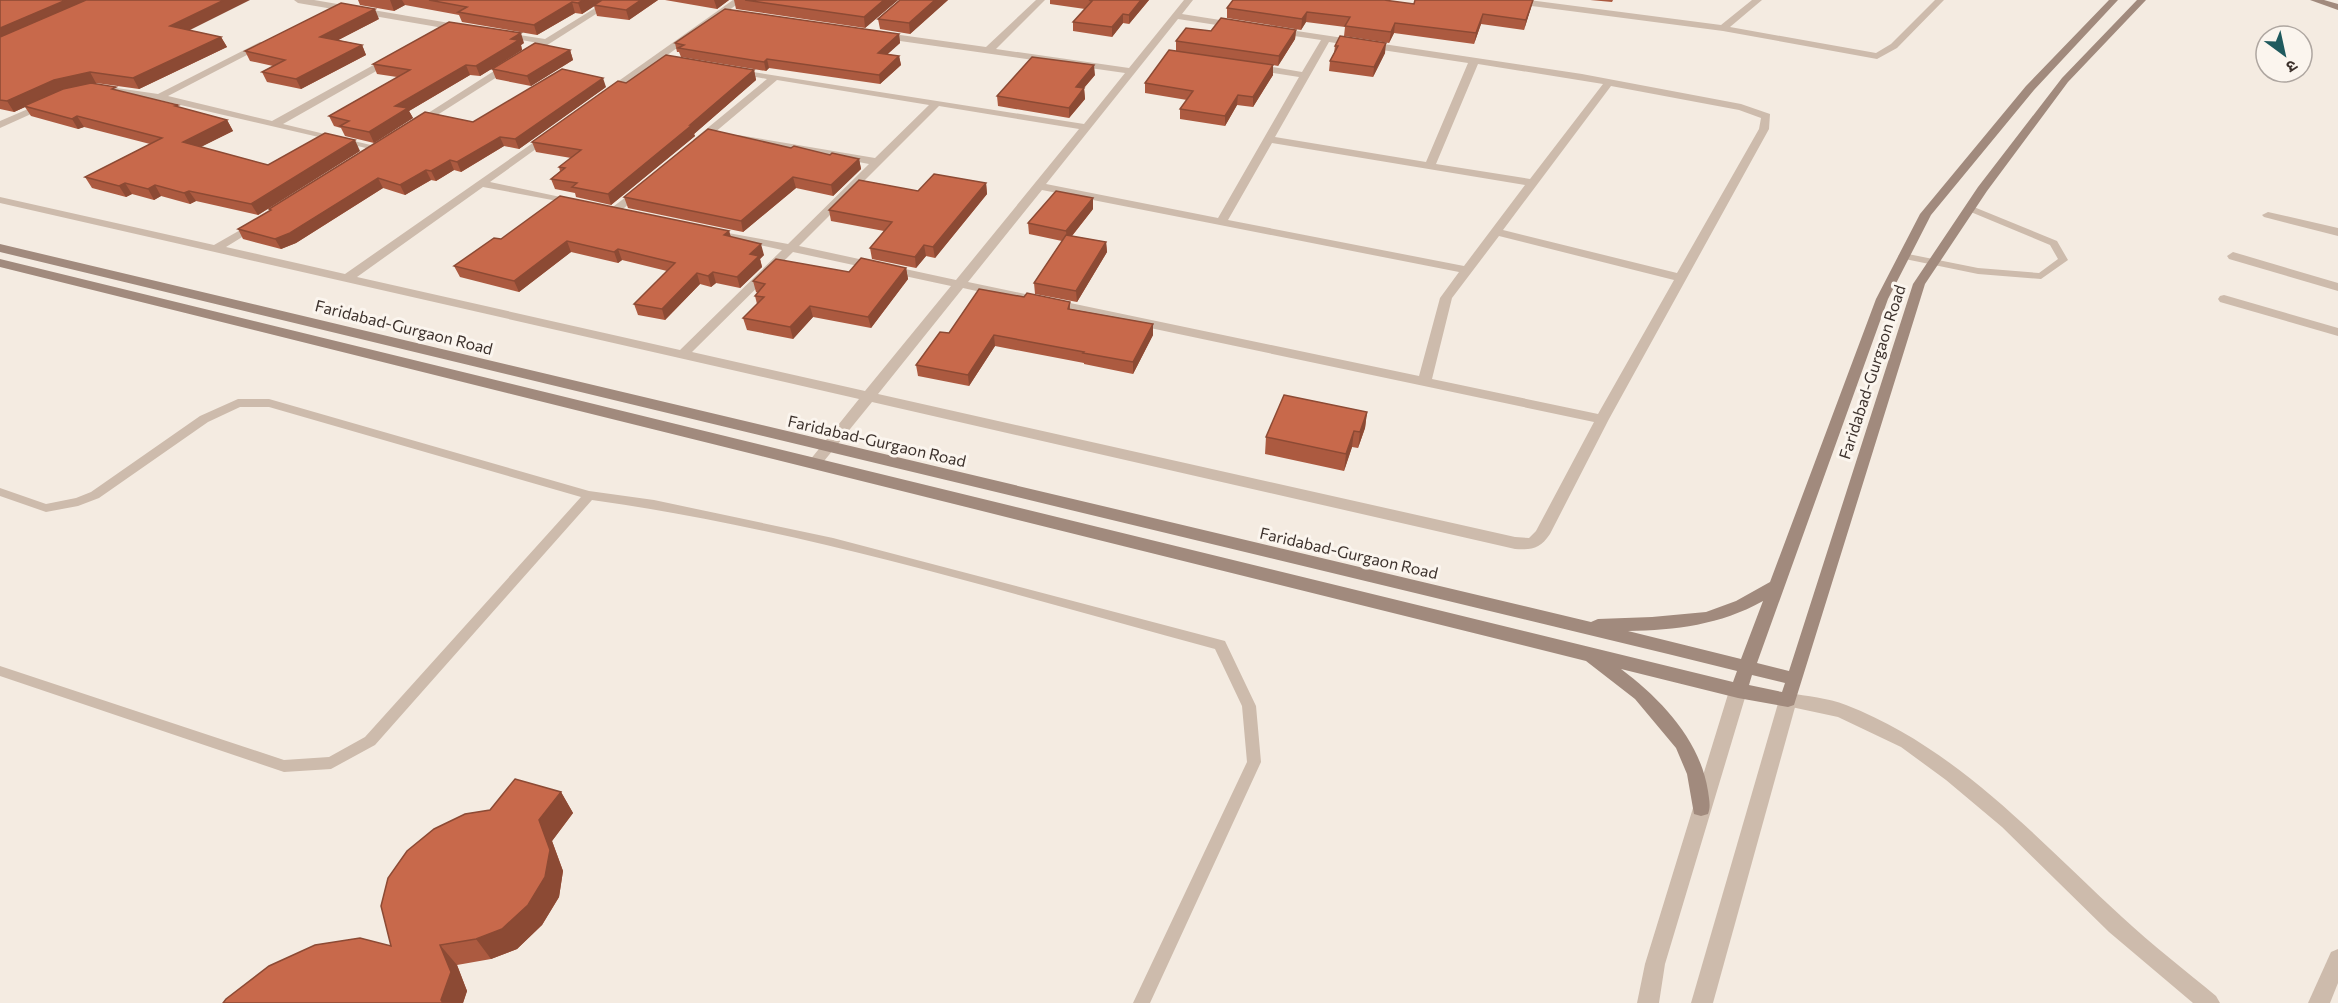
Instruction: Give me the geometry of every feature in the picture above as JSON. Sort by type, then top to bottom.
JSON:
[{"type":"main road","name":"Faridabad-Gurgaon Road","points":[[1738,691],[1774,587],[1882,300],[1903,256],[1926,214],[2030,88],[2114,0]]},
{"type":"main road","name":"Faridabad-Gurgaon Road","points":[[0,263],[1738,691],[1788,700],[1919,284],[1969,208],[2065,80],[2142,0]]},
{"type":"main road","points":[[2314,0],[2338,7]]},
{"type":"main road","name":"Faridabad-Gurgaon Road","points":[[0,248],[1794,679]]},
{"type":"main road","points":[[1574,626],[1635,625],[1708,617],[1749,602],[1774,587]]},
{"type":"main road","points":[[1587,653],[1641,694],[1683,744],[1696,774],[1701,808]]},
{"type":"street","points":[[298,0],[471,29]]},
{"type":"street","points":[[405,130],[614,0]]},
{"type":"street","points":[[599,99],[727,13],[739,0]]},
{"type":"street","points":[[989,50],[1041,0]]},
{"type":"street","points":[[815,464],[1132,70],[1152,53],[1189,0]]},
{"type":"street","points":[[1509,0],[1722,28],[1877,56],[1894,46],[1940,0]]},
{"type":"street","points":[[1722,28],[1758,0]]},
{"type":"street","points":[[315,17],[336,6]]},
{"type":"street","points":[[1176,16],[1245,26]]},
{"type":"street","points":[[429,37],[450,26]]},
{"type":"street","points":[[875,26],[868,33],[1132,70]]},
{"type":"street","points":[[0,200],[868,398],[1515,543],[1533,544],[1542,534],[1602,420],[1764,129],[1766,117],[1741,107],[1609,82],[1268,30]]},
{"type":"street","points":[[493,33],[547,42]]},
{"type":"street","points":[[159,97],[273,38]]},
{"type":"street","points":[[1221,222],[1326,39]]},
{"type":"street","points":[[273,125],[398,55]]},
{"type":"street","points":[[657,58],[669,60]]},
{"type":"street","points":[[1430,166],[1474,61]]},
{"type":"street","points":[[1249,67],[1306,75]]},
{"type":"street","points":[[728,69],[1086,127]]},
{"type":"street","points":[[692,146],[721,133],[775,77]]},
{"type":"street","points":[[1424,382],[1446,298],[1609,82]]},
{"type":"street","points":[[89,89],[97,88],[159,97],[375,149]]},
{"type":"street","points":[[0,125],[56,100]]},
{"type":"street","points":[[682,355],[937,103]]},
{"type":"street","points":[[346,279],[560,127]]},
{"type":"street","points":[[721,133],[877,162]]},
{"type":"street","points":[[1269,139],[1533,183]]},
{"type":"street","points":[[365,156],[385,143]]},
{"type":"street","points":[[481,183],[609,210],[649,182]]},
{"type":"street","points":[[1039,186],[1467,270]]},
{"type":"street","points":[[2268,215],[2338,232]]},
{"type":"street","points":[[215,249],[265,218]]},
{"type":"street","points":[[696,228],[1602,420]]},
{"type":"street","points":[[1496,232],[1681,278]]},
{"type":"street","points":[[2233,256],[2338,287]]},
{"type":"street","points":[[2224,298],[2338,332]]},
{"type":"street","points":[[1648,1003],[1655,964],[1738,691]]},
{"type":"street","points":[[1702,1003],[1788,700],[1840,710],[1907,742],[1952,774],[2008,821],[2116,925],[2209,1003]]},
{"type":"street","points":[[2320,1002],[2338,958]]},
{"type":"lane","points":[[1903,256],[1978,271],[2041,276],[2063,260],[2054,243],[1969,208]]},
{"type":"lane","points":[[0,492],[46,508],[78,502],[95,495],[204,419],[238,403],[269,403],[589,495],[654,504],[833,542],[1220,645],[1249,706],[1254,762],[1142,1003]]},
{"type":"lane","points":[[0,671],[284,766],[331,763],[370,741],[589,495]]},
{"type":"building","points":[[0,0],[66,0],[0,28]]},
{"type":"building","points":[[86,0],[224,0],[170,26],[221,37],[133,78],[90,72],[54,80],[7,101],[0,100],[0,37]]},
{"type":"building","points":[[429,0],[584,0],[578,3],[572,2],[534,25],[458,12],[467,7]]},
{"type":"building","points":[[602,0],[641,0],[626,10],[594,5]]},
{"type":"building","points":[[745,0],[884,0],[864,17]]},
{"type":"building","points":[[900,0],[935,0],[909,23],[878,19]]},
{"type":"building","points":[[1089,0],[1141,0],[1129,15],[1123,14],[1112,27],[1073,22],[1092,1]]},
{"type":"building","points":[[1233,0],[1384,0],[1414,4],[1415,0],[1533,0],[1526,20],[1483,14],[1476,33],[1395,23],[1391,32],[1345,26],[1350,17],[1307,12],[1302,19],[1227,8]]},
{"type":"building","points":[[341,3],[375,9],[320,37],[362,45],[296,79],[262,72],[285,60],[245,51]]},
{"type":"building","points":[[725,9],[899,34],[878,53],[899,56],[879,75],[767,59],[764,62],[678,48],[684,45],[675,43]]},
{"type":"building","points":[[1221,18],[1296,30],[1279,56],[1176,41],[1186,28],[1211,31]]},
{"type":"building","points":[[449,22],[521,33],[511,39],[519,40],[476,66],[466,65],[395,106],[408,108],[369,132],[340,126],[349,121],[329,116],[410,70],[373,64]]},
{"type":"building","points":[[1340,36],[1386,43],[1374,67],[1330,61],[1338,46],[1335,46]]},
{"type":"building","points":[[535,43],[570,50],[527,76],[492,69]]},
{"type":"building","points":[[1169,50],[1273,65],[1253,97],[1238,95],[1225,116],[1180,109],[1193,91],[1145,83]]},
{"type":"building","points":[[666,55],[754,70],[608,194],[572,187],[577,183],[551,179],[565,168],[559,167],[581,150],[532,142],[618,81],[626,83]]},
{"type":"building","points":[[1032,57],[1094,65],[1076,87],[1084,88],[1069,108],[997,96]]},
{"type":"building","points":[[562,69],[603,78],[515,139],[500,137],[457,162],[450,160],[400,185],[378,178],[290,233],[275,239],[238,229],[425,112],[473,122]]},
{"type":"building","points":[[91,83],[116,87],[112,89],[227,120],[183,142],[268,165],[325,133],[355,140],[251,204],[189,191],[184,193],[155,185],[148,189],[125,183],[119,186],[85,177],[162,138],[77,116],[72,119],[24,106],[63,89]]},
{"type":"building","points":[[708,129],[791,148],[794,146],[859,159],[831,185],[793,177],[741,221],[624,197]]},
{"type":"building","points":[[934,174],[986,183],[933,247],[924,245],[915,257],[870,248],[892,222],[829,210],[859,180],[918,191]]},
{"type":"building","points":[[1056,191],[1093,198],[1066,231],[1028,223]]},
{"type":"building","points":[[560,196],[729,231],[724,235],[761,244],[750,254],[759,256],[737,277],[713,272],[708,276],[697,273],[662,309],[634,304],[675,263],[618,249],[614,252],[567,241],[514,281],[454,266],[494,238],[501,239]]},
{"type":"building","points":[[1066,235],[1106,242],[1076,291],[1034,283]]},
{"type":"building","points":[[861,258],[906,268],[868,317],[810,306],[790,327],[743,318],[764,297],[755,296],[765,284],[753,281],[776,259],[849,272]]},
{"type":"building","points":[[979,289],[1024,297],[1027,293],[1070,302],[1068,309],[1153,324],[1133,362],[994,335],[968,375],[916,365],[940,332],[949,333]]},
{"type":"building","points":[[1284,395],[1367,412],[1360,432],[1354,431],[1346,454],[1266,437]]},
{"type":"building","points":[[515,779],[561,792],[539,820],[550,850],[545,877],[528,905],[502,929],[476,939],[440,945],[451,972],[441,1000],[443,1003],[223,1003],[269,966],[315,945],[360,938],[391,946],[381,906],[388,878],[407,851],[434,829],[465,814],[490,810]]}]
